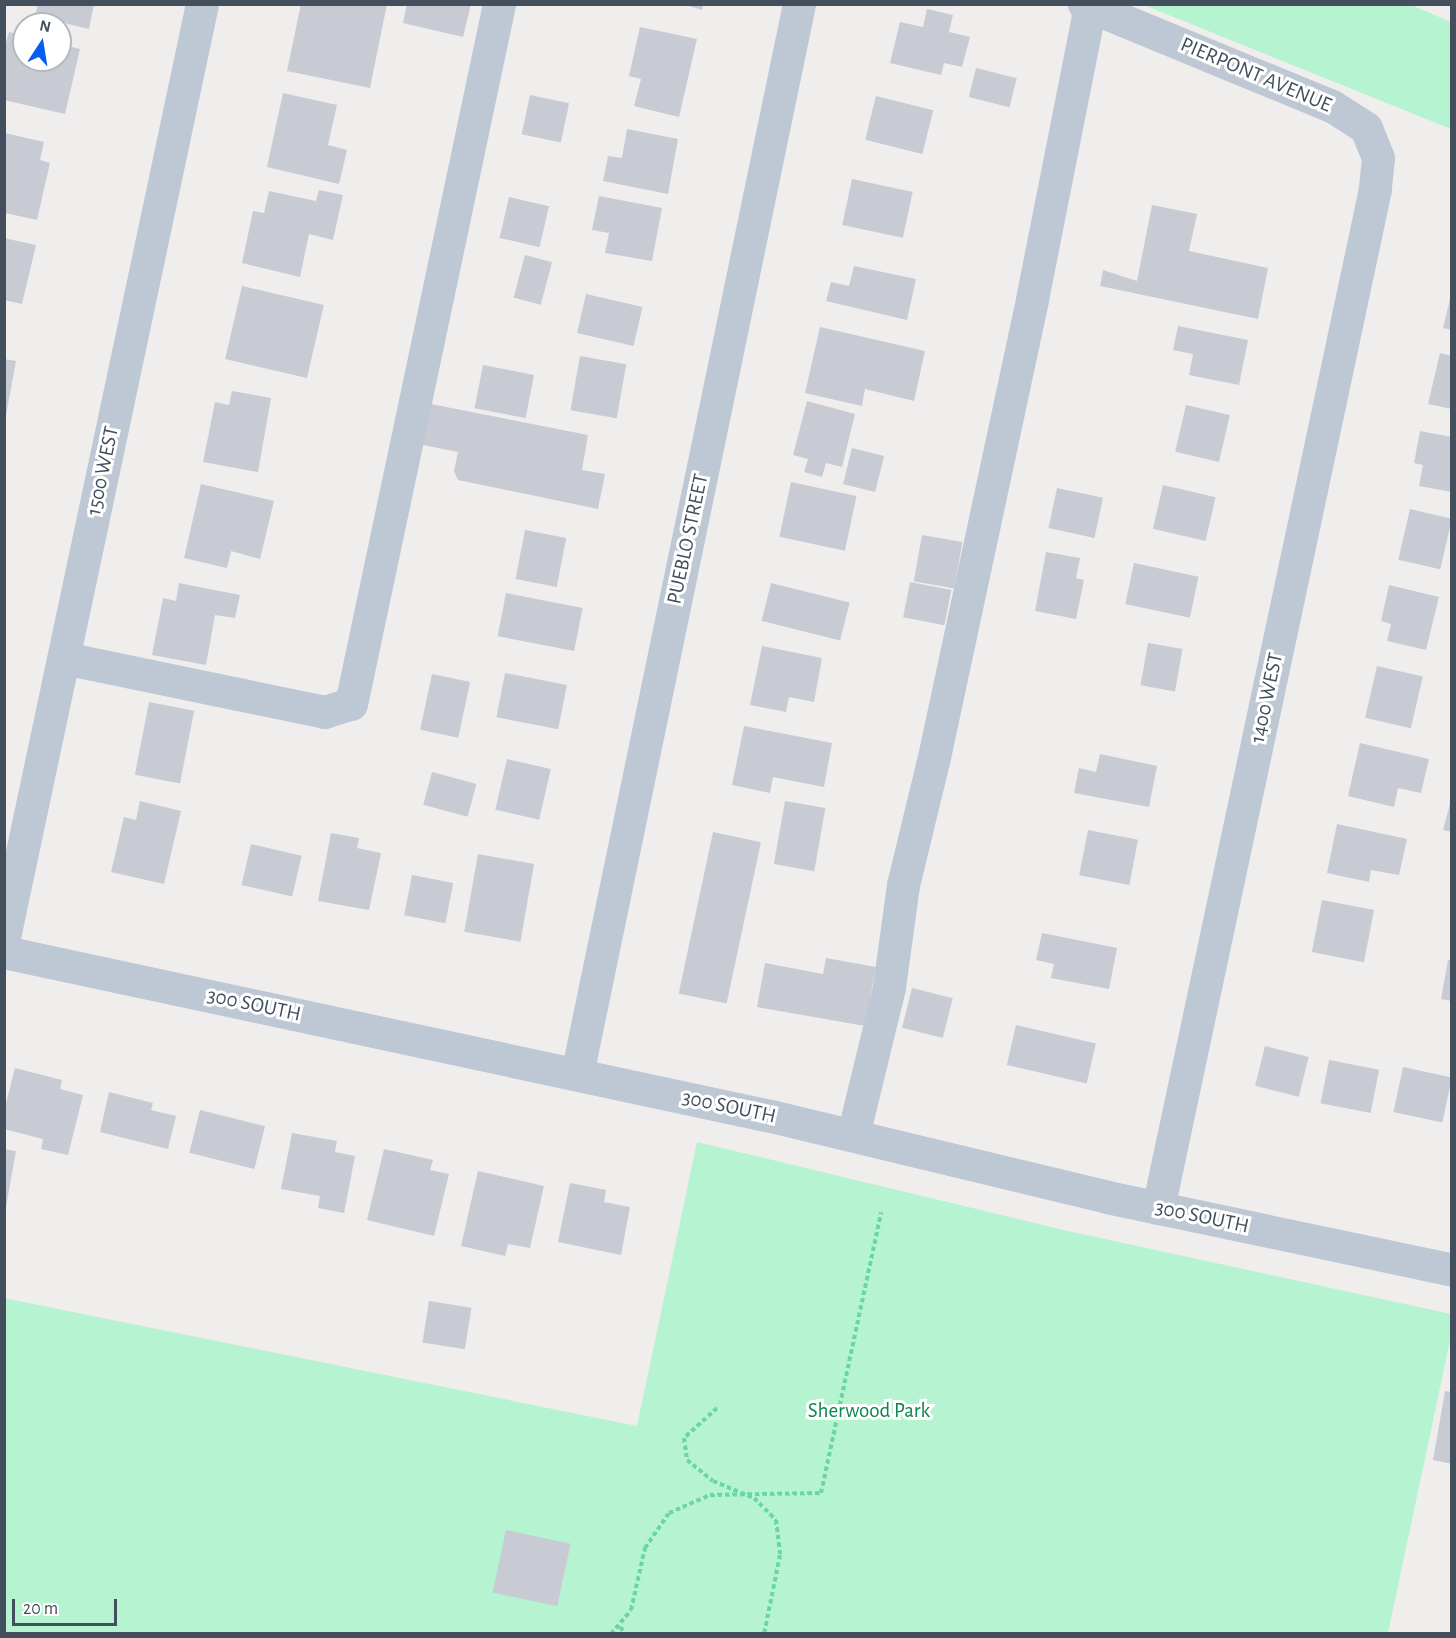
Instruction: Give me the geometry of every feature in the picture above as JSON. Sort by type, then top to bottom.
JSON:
[{"type":"street","name":"1500 WEST","points":[[4,937],[202,4]]},
{"type":"street","points":[[64,658],[324,712],[351,704],[499,4]]},
{"type":"street","name":"PUEBLO STREET","points":[[577,1074],[799,4]]},
{"type":"street","points":[[853,1135],[889,987],[903,885],[1032,299],[1087,6]]},
{"type":"street","name":"PIERPONT AVENUE","points":[[1087,6],[1355,118],[1374,141],[1378,158],[1376,189]]},
{"type":"street","name":"1400 WEST","points":[[1158,1208],[1376,189]]},
{"type":"street","name":"300 SOUTH","points":[[4,952],[577,1074],[853,1135],[1158,1208],[1452,1270]]},
{"type":"path","points":[[611,1634],[620,1627],[631,1610],[645,1548],[669,1513],[710,1495],[740,1492],[821,1493],[880,1212]]},
{"type":"path","points":[[717,1408],[684,1437],[687,1460],[713,1481],[754,1498],[776,1520],[780,1555],[764,1634]]},
{"type":"path","points":[[620,1627],[626,1634]]},
{"type":"green space","points":[[1144,5],[1411,5],[1451,22],[1451,129]]},
{"type":"green space","name":"Sherwood Park","points":[[697,1142],[1068,1231],[1451,1314],[1452,1331],[1388,1633],[5,1634],[4,1298],[637,1426]]},
{"type":"building","points":[[38,4],[94,4],[89,29],[72,25],[72,12],[36,12]]},
{"type":"building","points":[[301,4],[387,4],[370,88],[287,71]]},
{"type":"building","points":[[407,4],[471,4],[463,37],[403,23]]},
{"type":"building","points":[[683,4],[703,4],[702,10]]},
{"type":"building","points":[[927,9],[953,15],[949,32],[970,37],[962,67],[944,63],[941,75],[890,63],[900,22],[923,27]]},
{"type":"building","points":[[640,27],[697,39],[679,117],[634,106],[641,79],[629,76]]},
{"type":"building","points":[[9,32],[12,33],[12,72],[72,72],[72,47],[80,49],[65,114],[4,100],[4,50]]},
{"type":"building","points":[[976,68],[1017,78],[1009,107],[969,97]]},
{"type":"building","points":[[283,93],[337,105],[328,145],[347,150],[339,184],[267,167]]},
{"type":"building","points":[[530,95],[569,103],[561,142],[522,134]]},
{"type":"building","points":[[876,96],[933,110],[922,154],[865,140]]},
{"type":"building","points":[[627,129],[678,139],[668,194],[603,181],[608,156],[622,158]]},
{"type":"building","points":[[5,133],[44,142],[40,160],[50,163],[37,220],[5,213]]},
{"type":"building","points":[[852,179],[913,192],[903,238],[842,225]]},
{"type":"building","points":[[319,190],[343,195],[333,240],[309,234],[300,277],[242,263],[253,211],[264,213],[269,191],[316,201]]},
{"type":"building","points":[[599,196],[662,208],[652,261],[605,253],[609,233],[592,230]]},
{"type":"building","points":[[509,197],[549,206],[540,247],[500,238]]},
{"type":"building","points":[[1152,205],[1197,214],[1189,251],[1268,268],[1258,319],[1100,286],[1103,270],[1137,281]]},
{"type":"building","points":[[4,238],[36,245],[22,304],[4,300]]},
{"type":"building","points":[[525,255],[552,262],[541,305],[514,298]]},
{"type":"building","points":[[854,266],[916,279],[907,320],[826,301],[831,282],[849,286]]},
{"type":"building","points":[[242,286],[324,305],[307,378],[225,359]]},
{"type":"building","points":[[586,294],[643,307],[634,346],[577,333]]},
{"type":"building","points":[[1452,296],[1452,330],[1443,328]]},
{"type":"building","points":[[1178,326],[1248,340],[1239,385],[1189,375],[1193,354],[1173,350]]},
{"type":"building","points":[[820,327],[925,351],[914,401],[865,389],[862,406],[805,393]]},
{"type":"building","points":[[1440,353],[1452,356],[1452,409],[1428,404]]},
{"type":"building","points":[[580,356],[626,364],[617,418],[570,410]]},
{"type":"building","points":[[4,359],[16,361],[6,415],[4,415]]},
{"type":"building","points":[[483,365],[534,375],[526,418],[475,408]]},
{"type":"building","points":[[232,391],[271,398],[258,472],[203,462],[215,402],[229,405]]},
{"type":"building","points":[[807,401],[855,414],[842,467],[826,463],[822,477],[804,472],[808,459],[793,455]]},
{"type":"building","points":[[426,403],[588,435],[582,470],[605,474],[598,509],[458,480],[454,471],[458,452],[418,444]]},
{"type":"building","points":[[1186,405],[1230,415],[1219,462],[1175,452]]},
{"type":"building","points":[[1420,431],[1452,437],[1452,492],[1419,486],[1423,465],[1414,463]]},
{"type":"building","points":[[852,448],[884,456],[875,492],[843,484]]},
{"type":"building","points":[[791,482],[857,496],[845,551],[779,537]]},
{"type":"building","points":[[201,484],[274,501],[260,559],[231,551],[227,568],[184,558]]},
{"type":"building","points":[[1163,485],[1216,497],[1205,541],[1153,529]]},
{"type":"building","points":[[1057,488],[1103,498],[1094,538],[1048,528]]},
{"type":"building","points":[[1410,509],[1452,519],[1440,569],[1398,560]]},
{"type":"building","points":[[525,530],[566,538],[557,587],[515,579]]},
{"type":"building","points":[[922,535],[962,542],[954,588],[914,581]]},
{"type":"building","points":[[1046,552],[1080,558],[1076,578],[1084,580],[1076,619],[1035,611]]},
{"type":"building","points":[[1134,563],[1199,577],[1190,618],[1125,604]]},
{"type":"building","points":[[910,582],[951,590],[944,625],[903,617]]},
{"type":"building","points":[[179,583],[240,595],[235,618],[215,615],[206,665],[152,655],[163,598],[176,601]]},
{"type":"building","points":[[771,583],[850,603],[840,640],[762,621]]},
{"type":"building","points":[[1389,585],[1439,597],[1426,650],[1387,641],[1391,624],[1381,621]]},
{"type":"building","points":[[506,593],[583,608],[574,651],[498,636]]},
{"type":"building","points":[[1148,643],[1182,649],[1175,691],[1141,685]]},
{"type":"building","points":[[762,646],[822,658],[814,702],[789,697],[786,712],[750,705]]},
{"type":"building","points":[[1377,666],[1423,677],[1411,728],[1365,718]]},
{"type":"building","points":[[505,673],[567,685],[558,729],[496,717]]},
{"type":"building","points":[[432,674],[470,682],[458,738],[420,730]]},
{"type":"building","points":[[149,702],[194,711],[180,783],[135,775]]},
{"type":"building","points":[[744,726],[832,743],[824,787],[773,777],[770,793],[732,785]]},
{"type":"building","points":[[1360,743],[1429,759],[1421,793],[1398,788],[1394,807],[1348,796]]},
{"type":"building","points":[[1100,754],[1157,766],[1149,807],[1074,793],[1079,768],[1096,772]]},
{"type":"building","points":[[507,759],[551,769],[539,820],[495,810]]},
{"type":"building","points":[[432,772],[476,784],[468,817],[423,805]]},
{"type":"building","points":[[1452,796],[1452,832],[1443,830]]},
{"type":"building","points":[[140,801],[181,811],[164,884],[111,872],[124,817],[136,820]]},
{"type":"building","points":[[785,801],[825,808],[814,871],[774,864]]},
{"type":"building","points":[[1337,824],[1407,839],[1399,875],[1371,870],[1369,882],[1327,873]]},
{"type":"building","points":[[1088,830],[1138,840],[1129,885],[1079,875]]},
{"type":"building","points":[[713,832],[761,842],[727,1004],[679,993]]},
{"type":"building","points":[[331,833],[359,838],[357,848],[381,853],[369,910],[318,901]]},
{"type":"building","points":[[251,844],[302,856],[292,897],[242,885]]},
{"type":"building","points":[[478,854],[534,864],[520,942],[464,932]]},
{"type":"building","points":[[412,875],[453,883],[445,923],[404,915]]},
{"type":"building","points":[[1322,900],[1374,910],[1364,962],[1312,952]]},
{"type":"building","points":[[1042,933],[1117,948],[1109,989],[1051,978],[1054,964],[1036,960]]},
{"type":"building","points":[[826,958],[876,967],[865,1026],[757,1007],[765,963],[823,974]]},
{"type":"building","points":[[1448,960],[1452,961],[1452,1001],[1441,999]]},
{"type":"building","points":[[912,988],[953,998],[943,1038],[902,1028]]},
{"type":"building","points":[[1016,1025],[1096,1043],[1087,1083],[1007,1065]]},
{"type":"building","points":[[1265,1046],[1309,1057],[1299,1097],[1255,1086]]},
{"type":"building","points":[[1329,1060],[1379,1070],[1371,1113],[1321,1103]]},
{"type":"building","points":[[1403,1067],[1452,1077],[1442,1122],[1393,1112]]},
{"type":"building","points":[[15,1068],[62,1080],[60,1089],[83,1095],[68,1155],[41,1149],[43,1139],[4,1129],[4,1111]]},
{"type":"building","points":[[109,1092],[153,1103],[151,1110],[176,1116],[168,1149],[100,1132]]},
{"type":"building","points":[[200,1110],[265,1126],[254,1169],[189,1153]]},
{"type":"building","points":[[292,1133],[337,1141],[335,1152],[355,1156],[344,1213],[318,1208],[320,1196],[281,1189]]},
{"type":"building","points":[[4,1149],[16,1151],[6,1207],[4,1207]]},
{"type":"building","points":[[384,1149],[433,1160],[430,1170],[449,1174],[434,1236],[367,1220]]},
{"type":"building","points":[[478,1171],[544,1186],[530,1248],[508,1244],[505,1256],[461,1246]]},
{"type":"building","points":[[570,1183],[606,1190],[604,1202],[630,1207],[621,1255],[558,1242]]},
{"type":"building","points":[[429,1301],[471,1308],[465,1349],[422,1342]]},
{"type":"building","points":[[1445,1391],[1452,1392],[1452,1464],[1433,1460]]},
{"type":"building","points":[[506,1530],[571,1544],[557,1606],[493,1593]]}]
